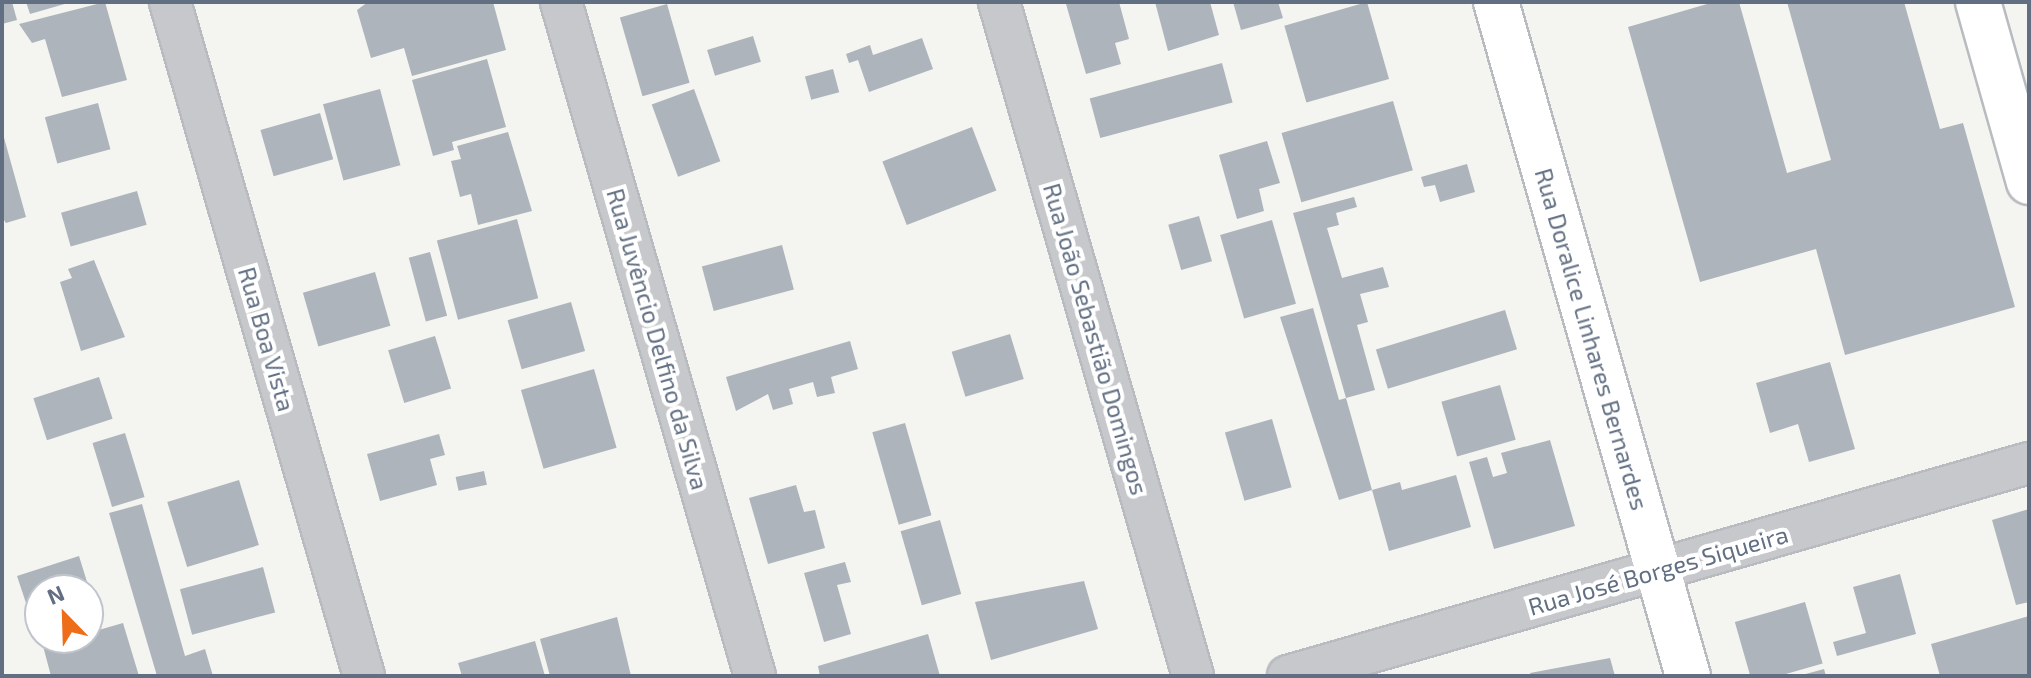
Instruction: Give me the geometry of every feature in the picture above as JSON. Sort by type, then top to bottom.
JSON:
[{"type":"street","name":"Rua Boa Vista","points":[[170,2],[364,676]]},
{"type":"street","name":"Rua Juvêncio Delfino da Silva","points":[[561,2],[755,676]]},
{"type":"street","name":"Rua João Sebastião Domingos","points":[[999,2],[1193,676]]},
{"type":"street","name":"Rua Doralice Linhares Bernardes","points":[[1496,2],[1688,676]]},
{"type":"street","points":[[1978,2],[2029,182]]},
{"type":"street","name":"Rua José Borges Siqueira","points":[[1288,676],[2029,463]]},
{"type":"building","points":[[2,2],[12,2],[17,20],[2,24]]},
{"type":"building","points":[[26,2],[68,2],[68,3],[30,14]]},
{"type":"building","points":[[105,2],[127,80],[62,97],[45,39],[32,43],[19,24]]},
{"type":"building","points":[[368,2],[493,2],[506,50],[412,76],[404,48],[371,58],[357,10]]},
{"type":"building","points":[[1119,2],[1129,39],[1115,43],[1121,64],[1086,74],[1066,4]]},
{"type":"building","points":[[1155,2],[1210,2],[1219,35],[1168,51]]},
{"type":"building","points":[[1233,2],[1278,2],[1283,18],[1241,30]]},
{"type":"building","points":[[1367,2],[1389,79],[1306,103],[1284,26]]},
{"type":"building","points":[[1714,2],[1739,2],[1787,173],[1831,160],[1787,2],[1904,2],[1940,129],[1963,123],[2015,307],[1845,355],[1816,249],[1700,282],[1628,27]]},
{"type":"building","points":[[667,4],[690,83],[643,96],[620,18]]},
{"type":"building","points":[[753,36],[761,62],[715,76],[707,50]]},
{"type":"building","points":[[922,38],[933,69],[869,92],[858,60],[849,63],[846,54],[870,45],[873,55]]},
{"type":"building","points":[[487,59],[506,127],[452,142],[454,150],[433,156],[412,80]]},
{"type":"building","points":[[1222,63],[1233,103],[1100,138],[1090,98]]},
{"type":"building","points":[[833,69],[839,92],[811,100],[805,77]]},
{"type":"building","points":[[380,89],[400,165],[343,181],[323,104]]},
{"type":"building","points":[[694,89],[720,161],[678,177],[652,104]]},
{"type":"building","points":[[1393,101],[1413,170],[1301,202],[1281,133]]},
{"type":"building","points":[[98,103],[110,149],[57,164],[45,117]]},
{"type":"building","points":[[320,113],[333,159],[274,176],[260,130]]},
{"type":"building","points":[[972,127],[996,190],[907,225],[882,161]]},
{"type":"building","points":[[508,132],[532,211],[478,225],[471,194],[460,197],[451,161],[461,159],[457,146]]},
{"type":"building","points":[[3,134],[26,217],[6,223],[2,217]]},
{"type":"building","points":[[1267,141],[1280,183],[1259,189],[1264,211],[1237,219],[1219,155]]},
{"type":"building","points":[[1467,164],[1475,192],[1440,202],[1435,185],[1424,187],[1421,177]]},
{"type":"building","points":[[137,191],[147,225],[71,246],[61,213]]},
{"type":"building","points":[[1354,197],[1357,207],[1336,213],[1339,225],[1327,228],[1342,278],[1383,267],[1389,287],[1360,294],[1368,322],[1357,325],[1375,390],[1346,398],[1293,213]]},
{"type":"building","points":[[1199,216],[1212,261],[1181,270],[1168,225]]},
{"type":"building","points":[[517,219],[538,298],[458,320],[437,240]]},
{"type":"building","points":[[1272,220],[1296,304],[1244,319],[1220,235]]},
{"type":"building","points":[[782,245],[794,289],[714,311],[702,266]]},
{"type":"building","points":[[430,252],[447,316],[426,321],[409,258]]},
{"type":"building","points":[[94,260],[125,337],[81,351],[60,282],[72,278],[68,269]]},
{"type":"building","points":[[375,272],[390,326],[318,347],[303,293]]},
{"type":"building","points":[[571,302],[585,351],[522,369],[508,320]]},
{"type":"building","points":[[1313,308],[1339,400],[1346,398],[1372,490],[1339,500],[1280,317]]},
{"type":"building","points":[[1505,310],[1517,349],[1388,389],[1376,349]]},
{"type":"building","points":[[1010,334],[1024,379],[965,397],[952,352]]},
{"type":"building","points":[[435,336],[451,389],[404,403],[388,350]]},
{"type":"building","points":[[850,341],[858,369],[831,377],[835,393],[817,397],[813,382],[789,389],[793,404],[773,410],[768,394],[736,411],[726,377]]},
{"type":"building","points":[[1830,362],[1855,449],[1809,462],[1798,424],[1770,433],[1756,383]]},
{"type":"building","points":[[594,369],[617,448],[544,469],[521,390]]},
{"type":"building","points":[[99,377],[113,419],[47,440],[33,398]]},
{"type":"building","points":[[1500,385],[1516,440],[1457,457],[1441,402]]},
{"type":"building","points":[[1272,419],[1292,487],[1244,501],[1225,433]]},
{"type":"building","points":[[905,423],[931,515],[899,525],[872,432]]},
{"type":"building","points":[[125,433],[145,497],[112,507],[92,443]]},
{"type":"building","points":[[439,434],[445,455],[430,459],[437,485],[380,501],[367,454]]},
{"type":"building","points":[[1550,440],[1575,526],[1494,549],[1469,462],[1487,457],[1493,477],[1507,473],[1501,453]]},
{"type":"building","points":[[484,471],[487,485],[459,491],[456,477]]},
{"type":"building","points":[[1456,475],[1471,527],[1389,551],[1372,490],[1400,482],[1402,490]]},
{"type":"building","points":[[239,480],[259,545],[187,567],[167,502]]},
{"type":"building","points":[[796,485],[804,512],[815,510],[825,548],[768,564],[749,498]]},
{"type":"building","points":[[142,504],[185,656],[205,649],[213,676],[157,676],[109,513]]},
{"type":"building","points":[[2029,509],[2029,602],[2016,605],[1992,520]]},
{"type":"building","points":[[940,520],[961,594],[922,605],[901,531]]},
{"type":"building","points":[[79,556],[85,574],[24,574],[24,597],[17,576]]},
{"type":"building","points":[[845,562],[851,582],[837,585],[851,634],[824,642],[804,573]]},
{"type":"building","points":[[263,567],[275,612],[192,635],[180,589]]},
{"type":"building","points":[[1900,574],[1916,634],[1837,656],[1833,642],[1866,633],[1853,587]]},
{"type":"building","points":[[1084,581],[1098,629],[991,660],[975,602]]},
{"type":"building","points":[[1805,602],[1823,664],[1779,676],[1750,676],[1735,622]]},
{"type":"building","points":[[2029,616],[2029,676],[1940,676],[1931,644]]},
{"type":"building","points":[[617,617],[631,676],[550,676],[540,639]]},
{"type":"building","points":[[123,623],[139,676],[51,676],[45,654],[104,654],[104,628]]},
{"type":"building","points":[[928,634],[940,676],[820,676],[818,666]]},
{"type":"building","points":[[535,641],[545,676],[462,676],[458,663]]},
{"type":"building","points":[[1610,658],[1615,676],[1531,676],[1530,673]]},
{"type":"building","points":[[1824,669],[1826,676],[1802,676],[1802,675]]}]
